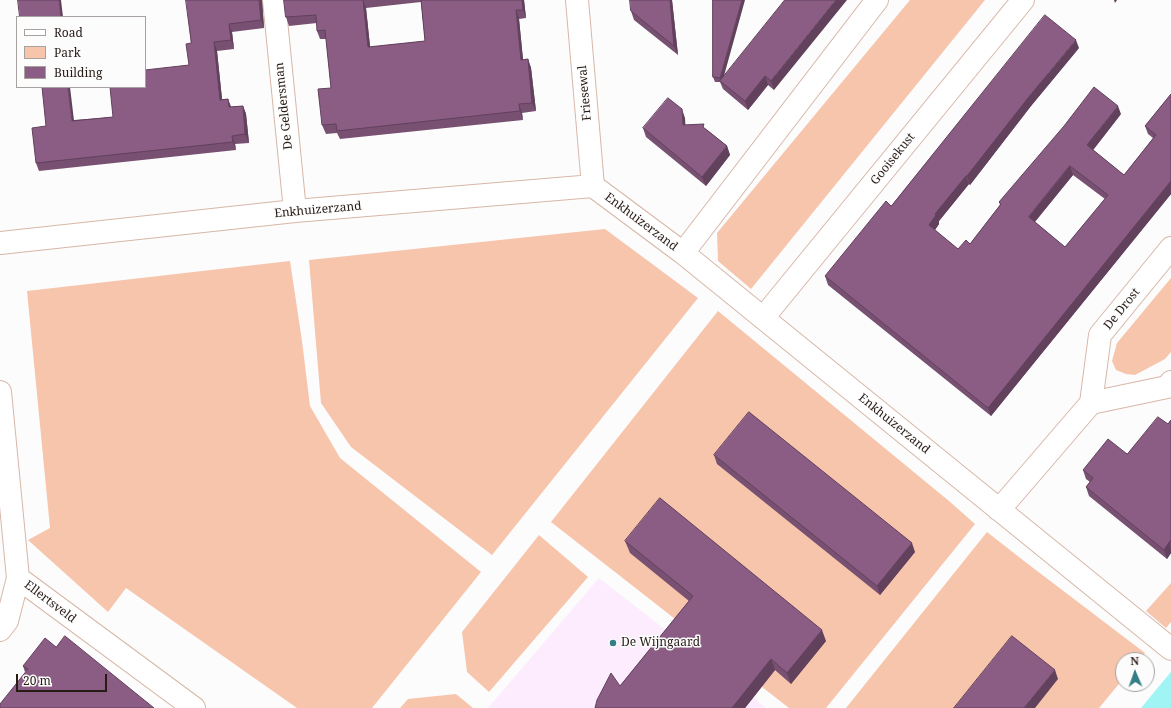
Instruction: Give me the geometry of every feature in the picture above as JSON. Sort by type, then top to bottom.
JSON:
[{"type":"street","name":"De Geldersman","points":[[274,0],[295,211]]},
{"type":"street","name":"Friesewal","points":[[577,0],[593,186]]},
{"type":"street","points":[[683,253],[877,0]]},
{"type":"street","name":"Gooisekust","points":[[763,318],[1023,0]]},
{"type":"street","name":"Enkhuizerzand","points":[[0,243],[295,211],[593,186],[683,253],[1171,649]]},
{"type":"street","name":"De Drost","points":[[1091,403],[1100,335],[1171,248]]},
{"type":"street","points":[[999,510],[1091,403],[1167,387],[1171,382]]},
{"type":"street","name":"Ellertsveld","points":[[0,392],[18,578],[194,708]]},
{"type":"street","points":[[0,630],[7,621],[18,578]]},
{"type":"shaded area","name":"De Wijngaard","points":[[599,578],[766,708],[488,708]]},
{"type":"green space","points":[[910,0],[985,0],[751,289],[718,261],[717,233]]},
{"type":"green space","points":[[605,229],[698,298],[492,555],[351,447],[321,403],[309,260]]},
{"type":"green space","points":[[290,261],[310,406],[340,458],[481,572],[372,708],[297,708],[126,588],[108,612],[28,540],[50,528],[27,291]]},
{"type":"green space","points":[[1171,278],[1171,352],[1165,359],[1135,375],[1126,374],[1116,370],[1112,361],[1117,343]]},
{"type":"green space","points":[[718,311],[975,524],[826,708],[789,708],[551,522]]},
{"type":"green space","points":[[987,532],[1144,652],[1115,652],[1115,689],[1099,708],[846,708]]},
{"type":"green space","points":[[539,535],[588,577],[489,692],[467,672],[462,632]]},
{"type":"green space","points":[[1171,583],[1171,622],[1166,628],[1146,611]]},
{"type":"green space","points":[[456,694],[473,708],[400,708],[408,699]]},
{"type":"water","points":[[1171,671],[1171,708],[1141,708],[1155,692]]},
{"type":"building","points":[[18,0],[59,0],[61,16],[20,16]]},
{"type":"building","points":[[186,0],[259,0],[261,20],[229,24],[231,40],[214,42],[220,100],[228,99],[229,107],[243,106],[245,134],[232,136],[233,142],[36,163],[32,128],[46,126],[42,88],[68,88],[72,121],[113,117],[110,88],[146,88],[146,70],[189,65],[186,44],[191,43]]},
{"type":"building","points":[[284,0],[363,0],[368,47],[425,41],[421,0],[522,0],[523,10],[516,10],[521,60],[528,59],[532,103],[519,104],[520,111],[337,131],[336,124],[322,125],[318,89],[331,88],[325,30],[317,31],[316,15],[286,17]]},
{"type":"building","points":[[630,0],[670,0],[674,46],[631,11]]},
{"type":"building","points":[[713,0],[742,0],[720,78],[713,77]]},
{"type":"building","points":[[785,0],[836,0],[771,81],[765,76],[745,101],[720,81]]},
{"type":"building","points":[[1045,15],[1076,40],[935,214],[936,215],[929,225],[958,249],[966,240],[970,244],[1001,204],[999,202],[1064,126],[1094,87],[1118,106],[1087,145],[1124,175],[1156,135],[1145,126],[1171,94],[1171,181],[988,408],[825,276],[886,201],[891,206]],"holes":[[[1070,166],[1108,195],[1065,247],[1029,217]]]},
{"type":"building","points":[[668,98],[682,109],[683,125],[704,124],[703,127],[727,146],[702,177],[643,128]]},
{"type":"building","points":[[749,412],[912,543],[877,586],[714,455]]},
{"type":"building","points":[[1158,417],[1168,424],[1171,420],[1171,542],[1170,541],[1164,550],[1086,487],[1093,478],[1083,470],[1108,439],[1127,454]]},
{"type":"building","points":[[660,498],[822,630],[787,673],[771,659],[732,708],[595,708],[597,700],[611,673],[620,686],[693,596],[625,541]]},
{"type":"building","points":[[65,636],[154,708],[0,708],[0,704],[28,669],[23,666],[45,638],[56,647]]},
{"type":"building","points":[[1012,636],[1055,670],[1024,708],[954,708]]},
{"type":"place","name":"De Wijngaard","points":[[613,643]]}]
